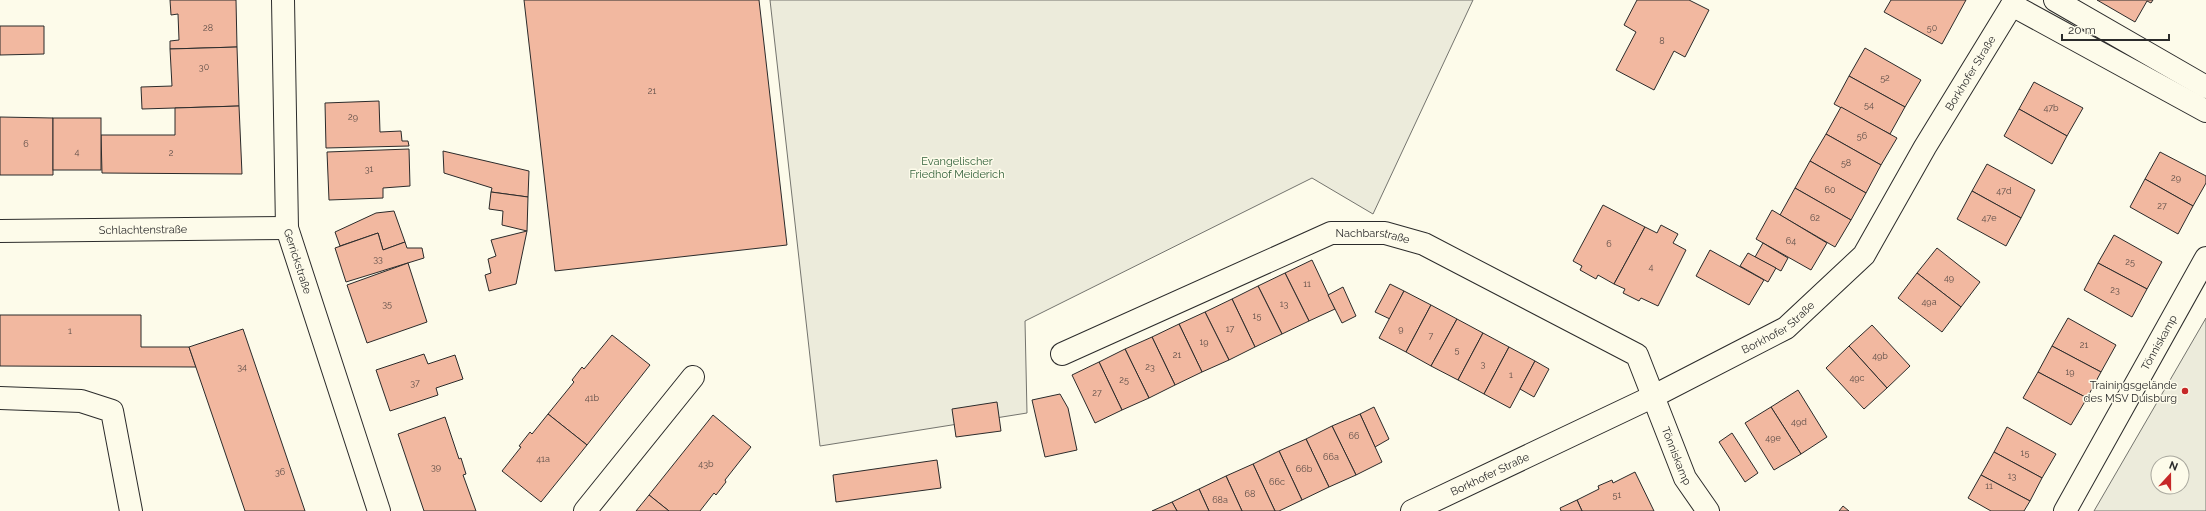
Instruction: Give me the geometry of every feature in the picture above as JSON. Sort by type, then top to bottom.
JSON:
[{"type":"street","name":"Gerrickstraße","points":[[283,0],[287,228],[379,511]]},
{"type":"street","points":[[2055,0],[2206,87]]},
{"type":"street","points":[[2014,3],[2206,111]]},
{"type":"street","name":"Borkhofer Straße","points":[[1412,511],[1477,478],[1652,397],[1786,328],[1864,255],[1925,147],[2014,3]]},
{"type":"street","name":"Schlachtenstraße","points":[[0,231],[287,228]]},
{"type":"street","name":"Nachbarstraße","points":[[1062,354],[1331,233],[1385,233],[1424,244],[1637,355],[1652,397]]},
{"type":"street","name":"Tönniskamp","points":[[2065,511],[2206,258]]},
{"type":"street","points":[[585,511],[693,377]]},
{"type":"street","name":"Tönniskamp","points":[[1652,397],[1685,478],[1708,511]]},
{"type":"street","points":[[0,398],[81,401],[112,411],[131,511]]},
{"type":"green space","name":"Evangelischer Friedhof Meiderich","points":[[770,0],[1473,0],[1373,214],[1312,178],[1025,321],[1027,413],[820,446]]},
{"type":"green space","name":"Trainingsgelände des MSV Duisburg","points":[[2206,318],[2206,511],[2094,511]]},
{"type":"building","points":[[170,0],[236,0],[237,47],[170,49],[170,41],[179,40],[178,14],[171,15]]},
{"type":"building","points":[[524,0],[759,0],[787,245],[555,271]]},
{"type":"building","points":[[1637,0],[1689,0],[1709,10],[1685,57],[1674,51],[1654,90],[1616,70],[1636,32],[1624,25]]},
{"type":"building","points":[[1891,0],[1966,0],[1942,44],[1884,12]]},
{"type":"building","points":[[2097,0],[2153,0],[2151,3],[2147,1],[2135,22]]},
{"type":"building","points":[[0,26],[44,26],[44,54],[0,55]]},
{"type":"building","points":[[237,47],[239,106],[142,109],[141,87],[172,86],[170,49]]},
{"type":"building","points":[[1865,48],[1921,80],[1905,107],[1849,76]]},
{"type":"building","points":[[1849,76],[1905,107],[1890,134],[1834,104]]},
{"type":"building","points":[[2034,82],[2083,108],[2067,136],[2019,109]]},
{"type":"building","points":[[379,101],[380,132],[401,131],[402,141],[408,141],[409,146],[326,148],[325,103]]},
{"type":"building","points":[[239,106],[242,174],[102,173],[101,135],[175,135],[175,108]]},
{"type":"building","points":[[1841,107],[1897,138],[1881,165],[1826,134]]},
{"type":"building","points":[[2019,109],[2067,136],[2052,164],[2004,136]]},
{"type":"building","points":[[0,117],[53,118],[53,175],[0,175]]},
{"type":"building","points":[[53,118],[101,118],[101,170],[53,170]]},
{"type":"building","points":[[1826,134],[1881,165],[1866,193],[1810,161]]},
{"type":"building","points":[[409,149],[410,186],[383,188],[383,198],[329,200],[327,152]]},
{"type":"building","points":[[443,151],[529,171],[528,197],[491,192],[492,188],[444,173]]},
{"type":"building","points":[[2160,152],[2206,176],[2206,183],[2193,206],[2145,179]]},
{"type":"building","points":[[1810,161],[1866,193],[1851,220],[1795,188]]},
{"type":"building","points":[[1987,164],[2035,190],[2021,218],[1972,191]]},
{"type":"building","points":[[2145,179],[2193,206],[2178,234],[2130,207]]},
{"type":"building","points":[[1795,188],[1851,220],[1835,247],[1780,215]]},
{"type":"building","points":[[1972,191],[2021,218],[2006,246],[1957,219]]},
{"type":"building","points":[[491,192],[528,197],[527,231],[502,225],[503,211],[489,209]]},
{"type":"building","points":[[1603,205],[1645,227],[1614,284],[1598,275],[1596,279],[1580,270],[1582,266],[1573,261]]},
{"type":"building","points":[[1772,210],[1827,243],[1811,270],[1756,239]]},
{"type":"building","points":[[394,211],[405,242],[383,250],[378,233],[340,246],[335,232],[376,213]]},
{"type":"building","points":[[1661,225],[1678,234],[1673,243],[1686,250],[1658,306],[1641,298],[1639,301],[1623,293],[1625,289],[1614,284],[1645,227],[1657,233]]},
{"type":"building","points":[[527,231],[516,284],[489,291],[485,275],[491,273],[488,259],[496,256],[491,240]]},
{"type":"building","points":[[378,233],[383,250],[405,242],[407,248],[422,248],[424,258],[346,282],[335,248]]},
{"type":"building","points":[[2114,235],[2162,262],[2147,289],[2098,263]]},
{"type":"building","points":[[1763,243],[1788,258],[1781,271],[1755,257]]},
{"type":"building","points":[[1937,248],[1980,282],[1961,307],[1917,273]]},
{"type":"building","points":[[1710,250],[1764,280],[1749,305],[1696,276]]},
{"type":"building","points":[[1748,253],[1776,268],[1768,282],[1740,266]]},
{"type":"building","points":[[1312,260],[1335,309],[1309,321],[1285,273]]},
{"type":"building","points":[[408,263],[427,322],[367,343],[347,285]]},
{"type":"building","points":[[2098,263],[2147,289],[2132,317],[2084,290]]},
{"type":"building","points":[[1285,273],[1309,321],[1282,334],[1258,286]]},
{"type":"building","points":[[1917,273],[1961,307],[1942,332],[1898,298]]},
{"type":"building","points":[[1390,284],[1404,291],[1390,319],[1375,312]]},
{"type":"building","points":[[1258,286],[1282,334],[1255,347],[1232,299]]},
{"type":"building","points":[[1343,287],[1356,316],[1342,323],[1328,295]]},
{"type":"building","points":[[1404,291],[1431,305],[1406,352],[1379,338]]},
{"type":"building","points":[[1232,299],[1255,347],[1229,360],[1205,312]]},
{"type":"building","points":[[1431,305],[1457,319],[1431,366],[1406,352]]},
{"type":"building","points":[[1205,312],[1229,360],[1202,372],[1179,324]]},
{"type":"building","points":[[0,315],[141,315],[141,347],[189,347],[196,367],[0,366]]},
{"type":"building","points":[[2068,318],[2116,345],[2101,372],[2052,346]]},
{"type":"building","points":[[1457,319],[1483,333],[1458,380],[1431,366]]},
{"type":"building","points":[[1179,324],[1202,372],[1175,385],[1152,337]]},
{"type":"building","points":[[1872,325],[1910,366],[1887,388],[1849,346]]},
{"type":"building","points":[[243,329],[305,511],[245,511],[189,347]]},
{"type":"building","points":[[1483,333],[1509,347],[1484,394],[1458,380]]},
{"type":"building","points":[[612,335],[650,365],[587,445],[548,414],[574,382],[572,380],[582,367],[584,369]]},
{"type":"building","points":[[1152,337],[1175,385],[1149,398],[1125,349]]},
{"type":"building","points":[[1849,346],[1887,388],[1864,409],[1826,368]]},
{"type":"building","points":[[2052,346],[2101,372],[2087,398],[2038,372]]},
{"type":"building","points":[[1509,347],[1535,361],[1510,408],[1484,394]]},
{"type":"building","points":[[1125,349],[1149,398],[1122,410],[1099,362]]},
{"type":"building","points":[[424,354],[428,364],[455,355],[463,379],[436,388],[438,395],[390,411],[376,370]]},
{"type":"building","points":[[1535,361],[1549,369],[1534,397],[1520,389]]},
{"type":"building","points":[[1099,362],[1122,410],[1095,423],[1072,375]]},
{"type":"building","points":[[2038,372],[2087,398],[2071,425],[2023,398]]},
{"type":"building","points":[[1798,390],[1827,437],[1801,454],[1771,407]]},
{"type":"building","points":[[1060,394],[1068,408],[1077,450],[1045,457],[1032,400]]},
{"type":"building","points":[[997,402],[1001,431],[956,437],[952,409]]},
{"type":"building","points":[[1374,407],[1389,439],[1375,447],[1360,414]]},
{"type":"building","points":[[1771,407],[1801,454],[1774,470],[1745,423]]},
{"type":"building","points":[[548,414],[587,445],[541,502],[502,471],[521,447],[519,446],[530,432],[532,434]]},
{"type":"building","points":[[1360,414],[1382,462],[1356,475],[1332,426]]},
{"type":"building","points":[[713,415],[751,447],[725,480],[726,482],[716,495],[714,493],[700,511],[669,511],[649,495]]},
{"type":"building","points":[[445,417],[459,459],[461,458],[466,474],[463,475],[476,511],[424,511],[398,434]]},
{"type":"building","points":[[1332,426],[1356,475],[1329,487],[1306,439]]},
{"type":"building","points":[[2007,427],[2056,454],[2042,478],[1994,452]]},
{"type":"building","points":[[1732,433],[1758,473],[1745,482],[1719,442]]},
{"type":"building","points":[[1306,439],[1329,487],[1302,500],[1279,451]]},
{"type":"building","points":[[1279,451],[1302,500],[1279,511],[1275,511],[1253,464]]},
{"type":"building","points":[[1994,452],[2042,478],[2030,501],[1981,475]]},
{"type":"building","points":[[937,460],[941,488],[836,502],[833,475]]},
{"type":"building","points":[[1253,464],[1275,511],[1242,511],[1226,476]]},
{"type":"building","points":[[1635,472],[1654,511],[1582,511],[1577,500],[1599,489],[1598,486],[1612,480],[1613,483]]},
{"type":"building","points":[[1981,475],[2030,501],[2024,511],[1991,511],[1968,498]]},
{"type":"building","points":[[1226,476],[1242,511],[1209,511],[1199,489]]},
{"type":"building","points":[[1199,489],[1209,511],[1177,511],[1172,502]]},
{"type":"building","points":[[649,495],[669,511],[636,511]]},
{"type":"building","points":[[1577,500],[1582,511],[1561,511],[1560,508]]},
{"type":"building","points":[[1172,502],[1177,511],[1152,511]]},
{"type":"building","points":[[1843,506],[1849,511],[1839,511]]},
{"type":"place","name":"Trainingsgelände des MSV Duisburg","points":[[2185,391]]}]
